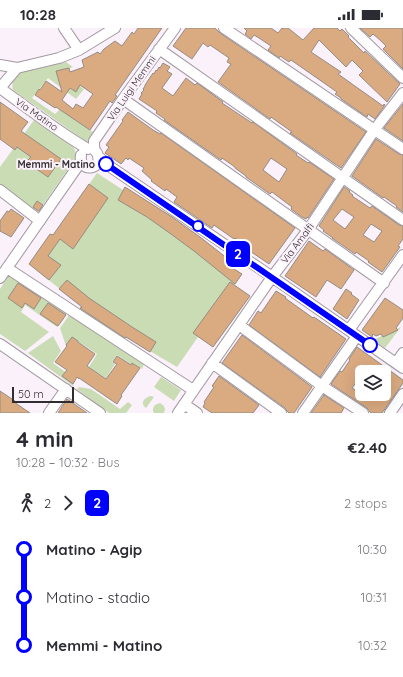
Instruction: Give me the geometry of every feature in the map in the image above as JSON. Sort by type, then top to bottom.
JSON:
[{"type":"street","points":[[64,28],[79,50]]},
{"type":"street","points":[[0,65],[17,68],[59,58],[79,50],[115,28]]},
{"type":"street","name":"Via Luigi Memmi","points":[[0,278],[69,178],[89,154],[94,146],[94,141],[123,99],[175,28]]},
{"type":"street","points":[[224,28],[403,149]]},
{"type":"street","points":[[351,28],[403,78]]},
{"type":"street","points":[[159,49],[403,220]]},
{"type":"street","points":[[0,88],[17,68]]},
{"type":"street","name":"Via Matino","points":[[0,88],[73,140],[89,154],[112,168],[399,365]]},
{"type":"street","name":"Via Amalfi","points":[[178,413],[272,277],[308,230],[375,130],[403,93]]},
{"type":"street","points":[[123,99],[384,283]]},
{"type":"street","points":[[91,167],[98,163],[89,154],[83,165],[91,167],[100,166],[112,168]]},
{"type":"street","name":"Via Luigi Memmi","points":[[69,178],[79,171],[91,167]]},
{"type":"street","points":[[0,190],[40,221]]},
{"type":"street","points":[[303,413],[322,386],[353,333],[403,255]]},
{"type":"street","points":[[7,268],[193,390]]},
{"type":"street","points":[[239,325],[322,386],[363,413]]},
{"type":"street","points":[[0,344],[100,413]]},
{"type":"street","points":[[399,365],[403,353]]},
{"type":"street","points":[[212,362],[281,413]]},
{"type":"street","points":[[49,413],[66,390]]},
{"type":"street","points":[[390,413],[403,394]]},
{"type":"street","points":[[184,404],[197,413]]},
{"type":"green space","points":[[66,62],[73,67],[59,72],[84,89],[76,99],[48,78],[32,98],[55,114],[60,109],[93,132],[87,142],[13,90],[12,84],[19,72]]},
{"type":"green space","points":[[34,120],[73,147],[76,154],[75,159],[38,212],[0,184],[0,167]]},
{"type":"green space","points":[[97,173],[123,190],[125,187],[172,217],[237,266],[234,269],[242,274],[234,285],[250,296],[213,347],[198,337],[177,367],[126,337],[124,341],[79,310],[82,307],[29,264],[51,234],[54,234]]},
{"type":"green space","points":[[10,274],[67,313],[57,327],[25,305],[21,312],[49,332],[25,351],[0,334],[0,289]]},
{"type":"green space","points":[[70,314],[144,364],[142,369],[133,363],[132,365],[117,355],[112,362],[115,364],[106,378],[89,367],[97,354],[72,337],[66,346],[60,328]]},
{"type":"green space","points":[[401,327],[385,348],[373,340]]},
{"type":"green space","points":[[53,336],[61,351],[53,363],[75,379],[73,386],[28,353]]},
{"type":"green space","points":[[161,377],[181,390],[174,401],[154,387]]},
{"type":"green space","points":[[79,387],[91,389],[120,409],[128,402],[132,405],[126,413],[109,413],[77,389]]},
{"type":"green space","points":[[151,396],[154,397],[146,408],[143,402]]},
{"type":"green space","points":[[160,403],[164,406],[164,413],[154,413],[154,406]]},
{"type":"building","points":[[138,28],[162,28],[115,95],[117,96],[112,103],[110,101],[90,130],[35,95],[46,81],[62,92],[56,71],[69,68],[70,72],[84,67],[82,60],[98,52],[100,54],[115,41],[122,46],[132,32],[134,34]],"holes":[[[80,85],[93,94],[83,108],[76,104],[73,109],[62,100],[70,88],[76,92]]]},
{"type":"building","points":[[186,28],[215,28],[220,33],[366,132],[341,168],[290,133],[292,132],[271,117],[270,119],[218,82],[231,64],[227,62],[229,58],[210,45],[208,47],[203,43],[192,59],[173,46]]},
{"type":"building","points":[[244,28],[271,28],[278,33],[282,28],[288,28],[303,40],[314,28],[337,28],[340,31],[342,29],[364,53],[365,51],[400,84],[387,102],[359,75],[363,71],[352,60],[346,67],[319,40],[311,52],[341,72],[338,74],[383,106],[384,104],[385,105],[375,119],[368,114],[367,117],[335,94],[337,92],[291,60],[289,62],[280,56],[279,58],[268,50],[271,46],[254,35],[251,39],[245,34],[247,31]]},
{"type":"building","points":[[360,28],[403,28],[403,69],[383,49],[386,46],[380,40],[373,34],[370,37]]},
{"type":"building","points":[[163,63],[170,67],[167,71],[172,74],[162,88],[173,96],[186,78],[195,85],[197,83],[223,102],[222,103],[252,123],[253,122],[297,154],[296,155],[334,179],[308,218],[307,217],[306,219],[302,217],[291,209],[292,207],[272,192],[270,194],[235,167],[222,158],[221,160],[164,120],[165,119],[156,113],[157,111],[139,99],[145,85],[153,73],[154,74],[159,67],[160,68]],"holes":[[[271,158],[287,169],[279,182],[263,170]]]},
{"type":"building","points":[[0,102],[28,122],[21,131],[61,159],[48,177],[35,168],[36,166],[28,160],[31,157],[17,147],[15,150],[0,139]]},
{"type":"building","points":[[403,104],[403,141],[384,128]]},
{"type":"building","points":[[128,112],[153,130],[160,134],[161,133],[295,228],[269,264],[244,247],[246,245],[240,241],[235,238],[234,239],[214,225],[212,228],[174,202],[177,197],[151,181],[152,180],[142,171],[144,168],[129,158],[128,160],[126,158],[121,164],[105,153],[109,147],[106,145]]},
{"type":"building","points":[[376,139],[403,155],[403,212],[396,207],[397,206],[352,176]]},
{"type":"building","points":[[89,184],[108,198],[73,249],[60,239],[48,256],[61,265],[49,280],[29,264],[50,234],[53,235]]},
{"type":"building","points":[[125,187],[172,217],[237,266],[234,269],[242,274],[235,284],[171,234],[147,217],[118,200]]},
{"type":"building","points":[[344,187],[350,191],[349,192],[353,195],[352,196],[370,208],[372,206],[399,225],[403,226],[403,239],[398,246],[400,247],[382,272],[356,252],[355,254],[332,238],[319,226]],"holes":[[[342,209],[354,217],[345,229],[333,220]],[[371,224],[382,231],[374,242],[363,235]]]},
{"type":"building","points":[[37,201],[43,205],[39,211],[33,207]]},
{"type":"building","points":[[11,209],[24,218],[11,237],[0,231],[0,221],[7,211],[9,212]]},
{"type":"building","points":[[309,241],[323,251],[325,249],[354,270],[341,289],[327,280],[316,297],[285,276]]},
{"type":"building","points":[[67,280],[89,298],[156,342],[150,352],[126,337],[125,338],[80,308],[82,307],[59,289]]},
{"type":"building","points":[[230,282],[250,296],[213,347],[193,333]]},
{"type":"building","points":[[18,283],[41,298],[34,309],[25,303],[22,308],[8,298]]},
{"type":"building","points":[[346,289],[359,300],[347,319],[333,309]]},
{"type":"building","points":[[276,291],[313,318],[314,317],[346,339],[320,377],[249,325],[258,311],[261,313]]},
{"type":"building","points":[[385,298],[403,310],[403,318],[396,328],[398,330],[383,337],[381,334],[376,336],[373,334],[372,337],[362,330]]},
{"type":"building","points":[[48,303],[66,315],[58,326],[40,314]]},
{"type":"building","points":[[242,335],[312,387],[294,413],[289,413],[285,408],[222,363]]},
{"type":"building","points":[[72,337],[95,354],[87,366],[106,379],[117,364],[113,362],[117,356],[131,365],[132,363],[140,368],[121,395],[122,396],[117,404],[79,378],[77,377],[73,384],[62,376],[67,370],[55,362]]},
{"type":"building","points":[[357,347],[382,365],[355,365],[355,384],[352,388],[355,390],[355,400],[331,384],[350,360],[349,359]]},
{"type":"building","points":[[391,371],[403,380],[403,383],[391,400]]},
{"type":"building","points":[[219,376],[259,405],[253,413],[212,413],[203,407],[204,402],[214,387],[212,386]]},
{"type":"building","points":[[0,391],[15,401],[14,402],[30,413],[0,413]]},
{"type":"building","points":[[324,395],[344,408],[341,413],[311,413]]},
{"type":"building","points":[[67,399],[87,413],[58,413]]},
{"type":"building","points":[[356,401],[390,401],[382,413],[371,413],[367,408]]},
{"type":"bus line","name":"2","points":[[106,164],[370,345]]},
{"type":"place","name":"Memmi - Matino","points":[[106,164]]}]
